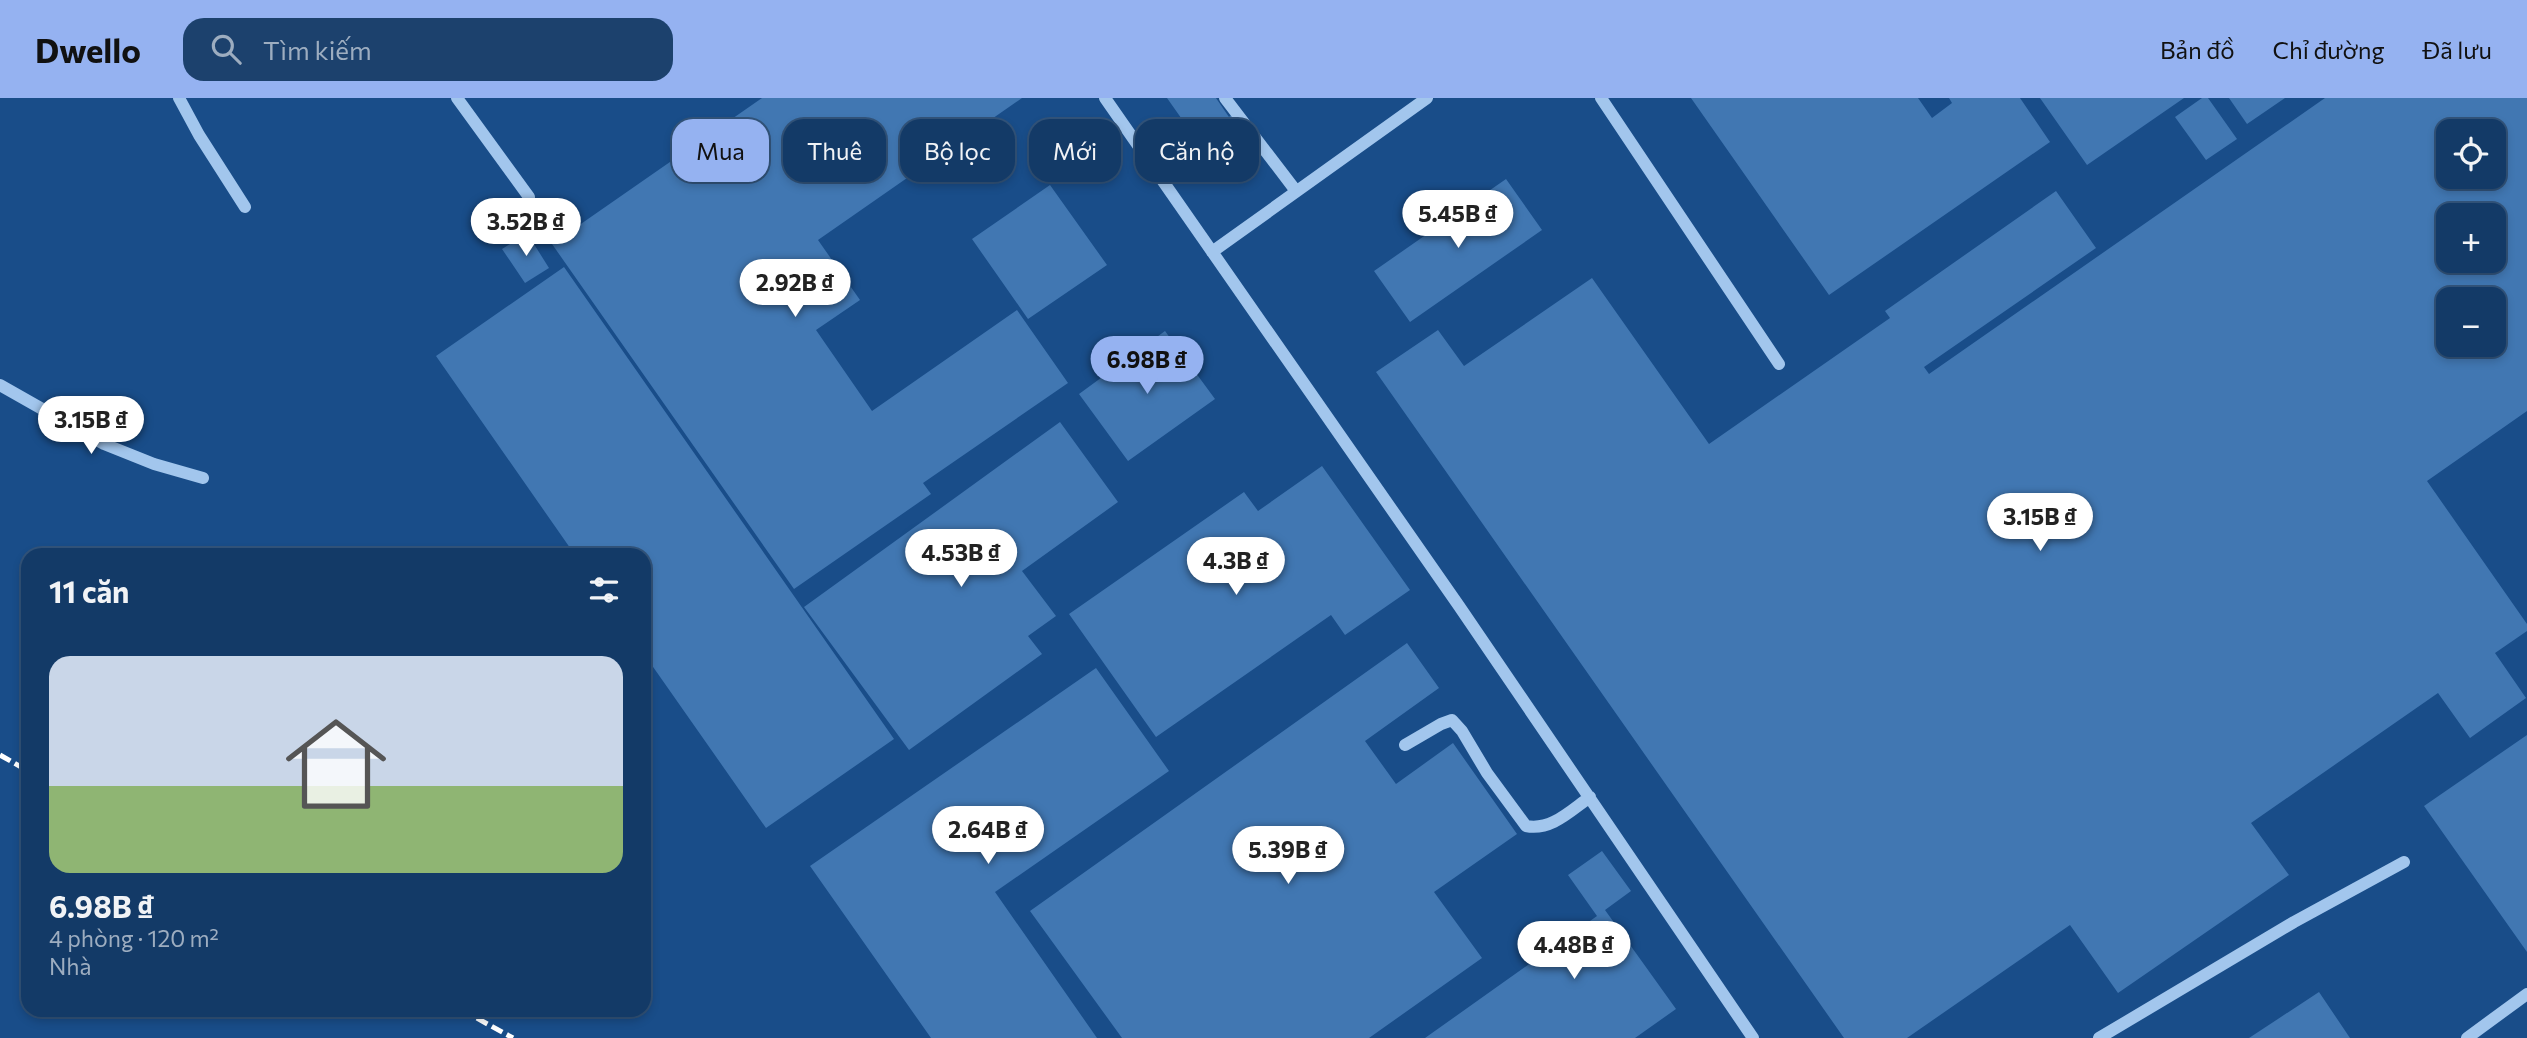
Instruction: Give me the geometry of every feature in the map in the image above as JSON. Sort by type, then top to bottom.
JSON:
[{"type":"street","points":[[179,98],[245,207]]},
{"type":"street","points":[[457,98],[529,197]]},
{"type":"street","points":[[1105,98],[1459,606],[1753,1038]]},
{"type":"street","points":[[1242,98],[1228,102],[1296,191]]},
{"type":"street","points":[[1601,98],[1779,364]]},
{"type":"street","points":[[1212,252],[1424,99]]},
{"type":"street","points":[[0,385],[104,444],[154,464],[203,478]]},
{"type":"street","points":[[1405,745],[1452,720],[1526,826],[1537,828],[1556,821],[1590,797]]},
{"type":"street","points":[[2099,1038],[2294,922],[2404,862]]},
{"type":"street","points":[[2467,1038],[2527,994]]},
{"type":"building","points":[[762,98],[1022,98],[992,119],[900,119],[901,182],[818,240],[860,300],[816,330],[872,411],[1017,310],[1068,383],[923,483],[931,494],[794,589],[552,244],[672,161],[672,182],[769,182],[769,119],[732,119]]},
{"type":"building","points":[[1167,98],[1216,98],[1229,117],[1232,114],[1236,119],[1182,119]]},
{"type":"building","points":[[1691,98],[1918,98],[1932,118],[1952,103],[1949,98],[2020,98],[2050,142],[1829,295]]},
{"type":"building","points":[[2040,98],[2184,98],[2087,165]]},
{"type":"building","points":[[2202,98],[2208,98],[2237,139],[2206,160],[2175,117]]},
{"type":"building","points":[[2229,98],[2285,98],[2247,124]]},
{"type":"building","points":[[2325,98],[2527,98],[2527,411],[2427,481],[2527,624],[2527,631],[2495,653],[2526,698],[2470,738],[2438,693],[2251,823],[2289,875],[2118,993],[2070,925],[1907,1038],[1844,1038],[1376,372],[1438,330],[1464,366],[1592,278],[1709,444],[1890,318],[1885,311],[2056,191],[2096,248],[1924,367],[1929,374]]},
{"type":"building","points":[[1506,179],[1542,230],[1410,322],[1374,271]]},
{"type":"building","points":[[1050,185],[1107,265],[1028,319],[972,239]]},
{"type":"building","points":[[527,233],[549,268],[525,283],[502,249]]},
{"type":"building","points":[[564,267],[894,739],[766,828],[651,664],[651,548],[570,548],[436,356]]},
{"type":"building","points":[[1165,331],[1215,399],[1128,461],[1079,394]]},
{"type":"building","points":[[1060,422],[1118,502],[1022,571],[1056,616],[1028,636],[1042,654],[909,750],[804,607]]},
{"type":"building","points":[[1322,466],[1410,590],[1345,635],[1331,615],[1156,737],[1069,614],[1244,492],[1258,511]]},
{"type":"building","points":[[1407,643],[1439,688],[1365,741],[1396,784],[1453,743],[1517,834],[1434,892],[1482,958],[1369,1038],[1122,1038],[1030,911]]},
{"type":"building","points":[[1096,668],[1169,771],[995,892],[1097,1038],[931,1038],[810,866]]},
{"type":"building","points":[[2527,735],[2527,952],[2424,806]]},
{"type":"building","points":[[1602,851],[1631,891],[1605,910],[1676,1009],[1635,1038],[1425,1038],[1597,916],[1568,875]]},
{"type":"building","points":[[2319,992],[2350,1038],[2249,1038]]},
{"type":"railway","points":[[0,755],[21,767]]},
{"type":"railway","points":[[475,1017],[513,1038]]}]
